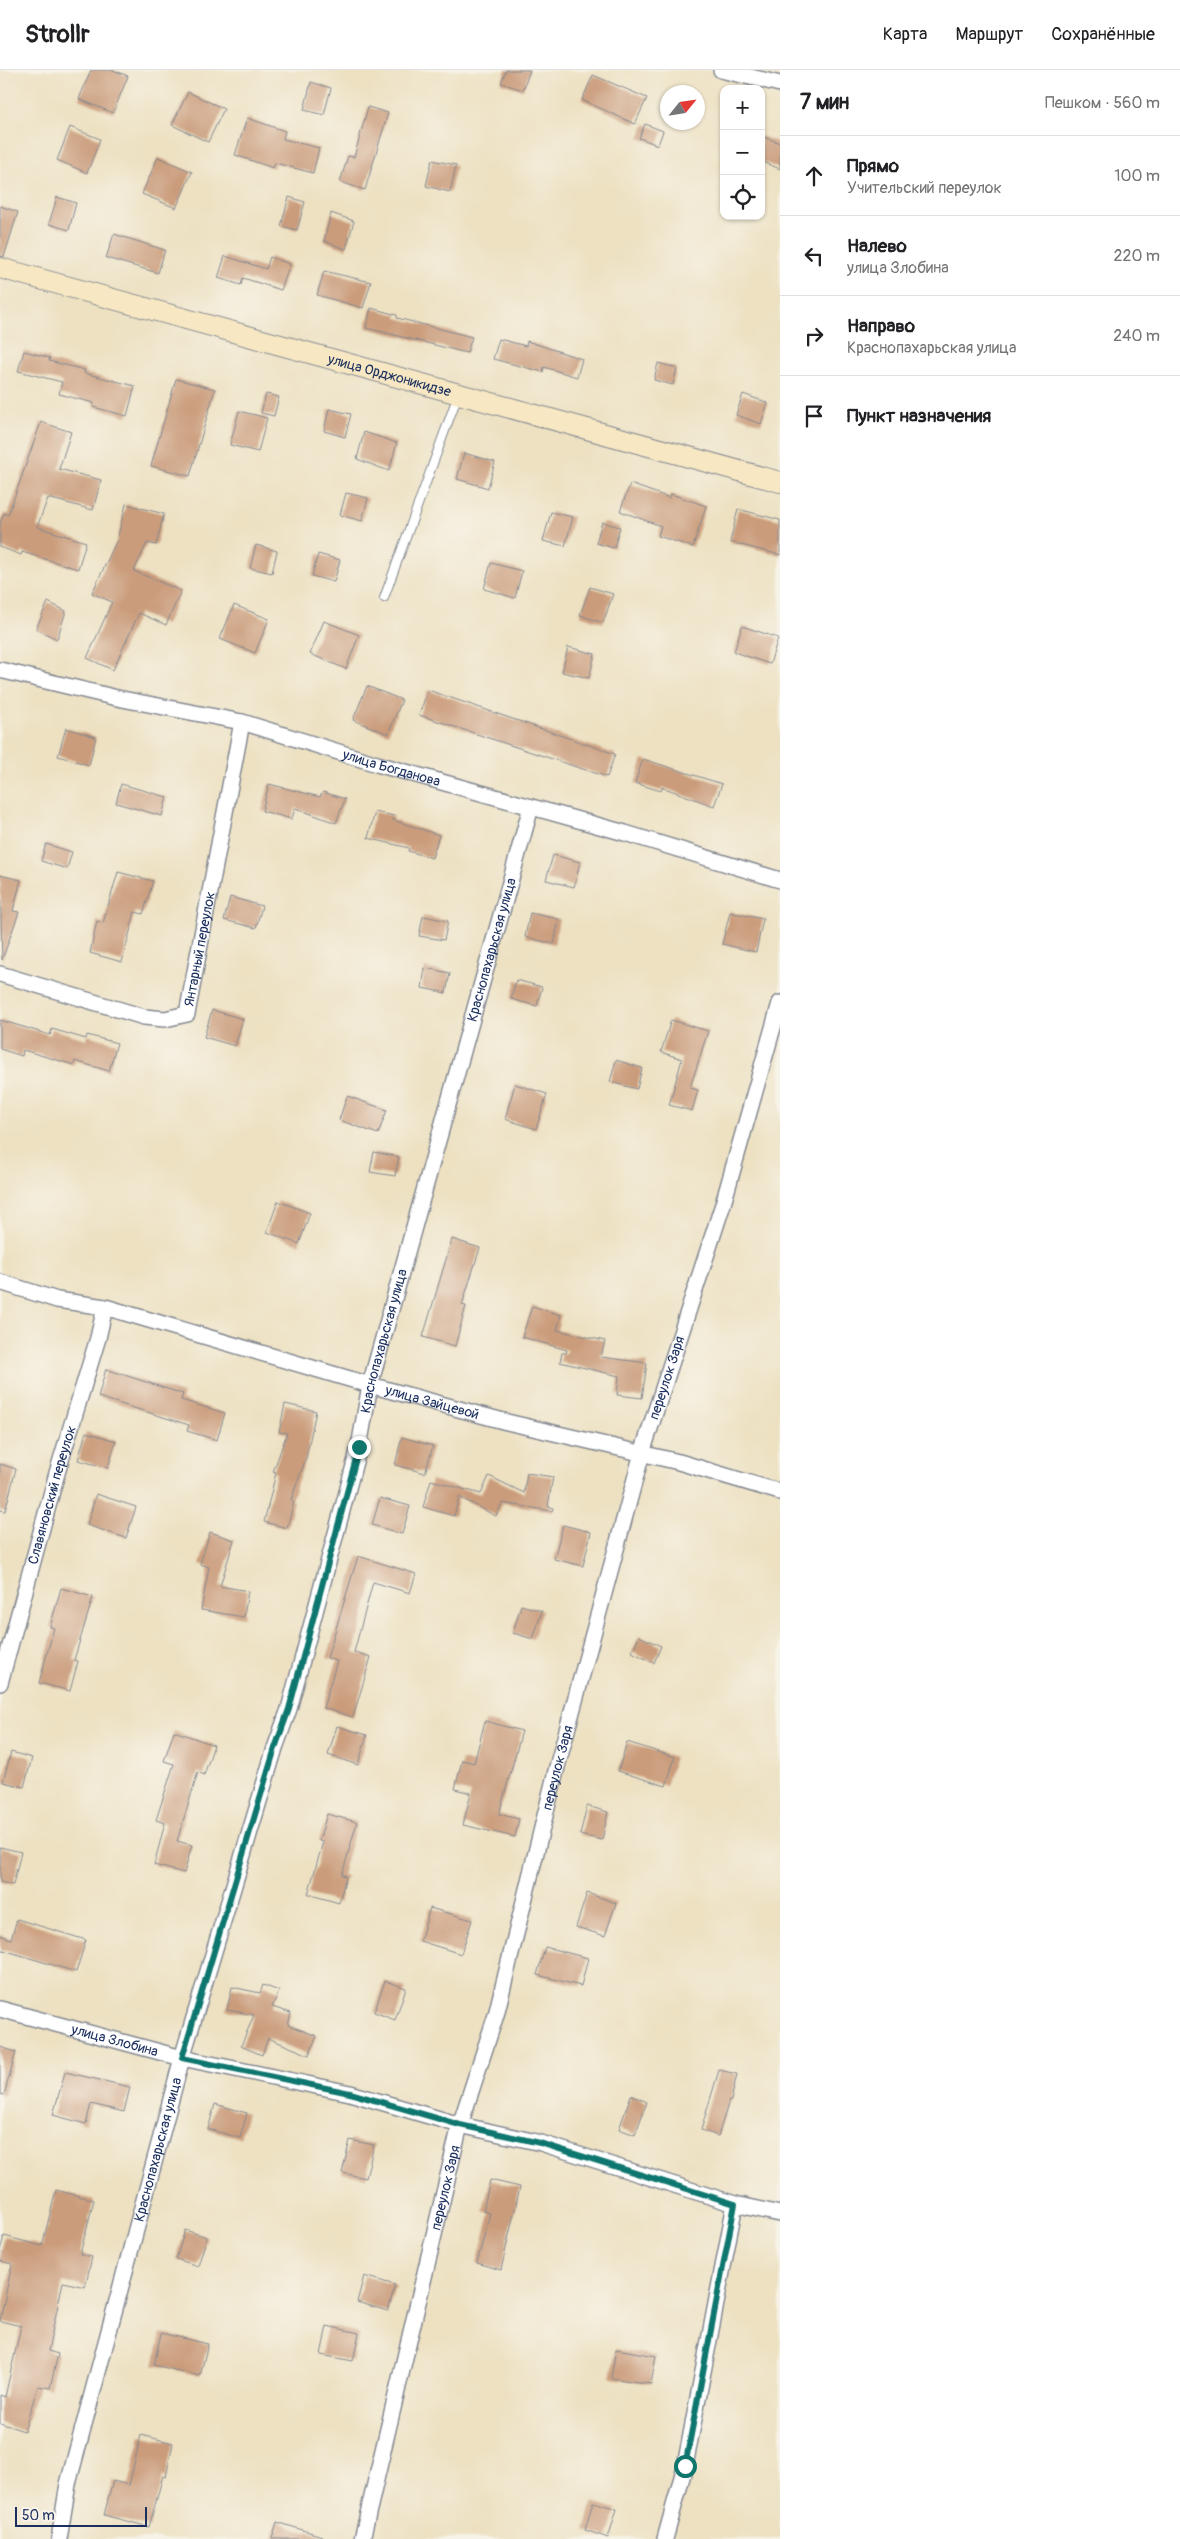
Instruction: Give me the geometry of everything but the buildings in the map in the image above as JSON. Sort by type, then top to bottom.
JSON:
[{"type":"street","points":[[721,70],[780,84]]},
{"type":"street","name":"улица Орджоникидзе","points":[[0,268],[780,482]]},
{"type":"street","name":"улица Богданова","points":[[0,670],[117,698],[242,722],[378,764],[625,833],[780,880]]},
{"type":"street","name":"Янтарный переулок","points":[[0,974],[144,1016],[165,1020],[187,1014],[242,722]]},
{"type":"street","name":"Краснопахарьская улица","points":[[59,2539],[68,2484],[182,2058],[275,1748],[289,1709],[359,1447],[370,1385],[530,808]]},
{"type":"street","name":"переулок Заря","points":[[362,2539],[460,2125],[496,2016],[557,1767],[642,1453],[723,1204],[780,1003]]},
{"type":"street","name":"улица Зайцевой","points":[[0,1282],[57,1300],[105,1307],[370,1385],[507,1422],[642,1453],[780,1492]]},
{"type":"street","name":"Славяновский переулок","points":[[0,1683],[57,1473],[98,1338],[105,1307]]},
{"type":"street","name":"улица Злобина","points":[[0,2009],[182,2058],[350,2093],[460,2125],[540,2143],[735,2204],[780,2214]]},
{"type":"street","points":[[665,2539],[685,2466],[735,2204]]},
{"type":"lane","points":[[384,598],[459,393]]},
{"type":"route","points":[[359,1447],[289,1709],[275,1748],[182,2058],[350,2093],[460,2125],[540,2143],[735,2204],[685,2466]]}]
